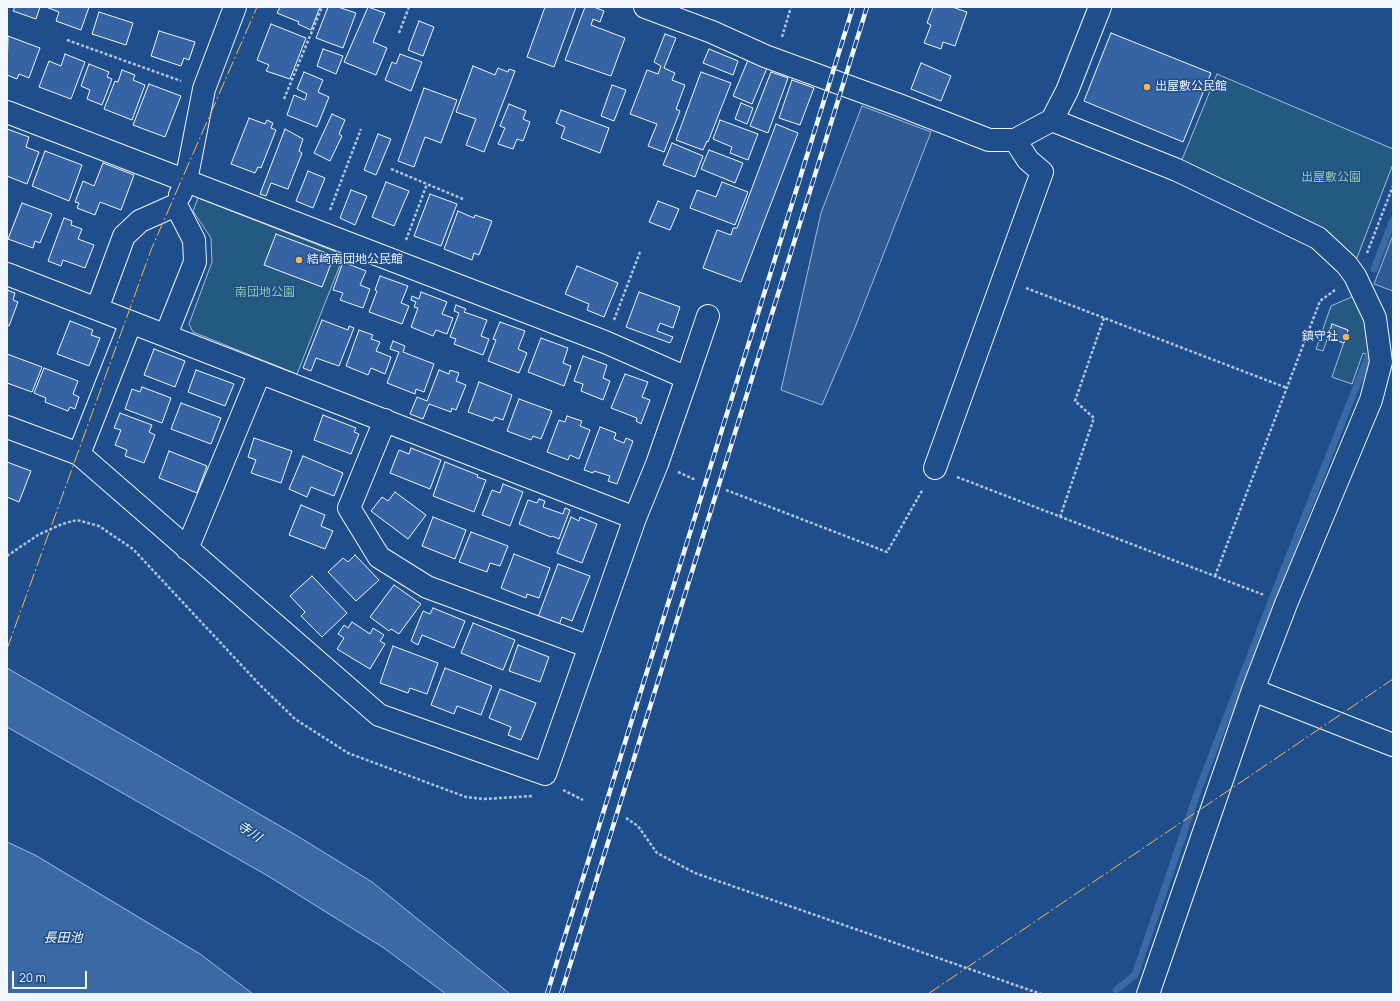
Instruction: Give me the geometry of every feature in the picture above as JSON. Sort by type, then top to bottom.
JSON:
[{"type":"street","points":[[97,309],[124,236],[140,221],[176,205],[186,181],[204,89],[235,7]]},
{"type":"street","points":[[645,7],[712,32],[766,56],[989,140],[1015,140],[1052,120],[1067,91],[1100,7]]},
{"type":"street","points":[[7,112],[605,342],[687,378]]},
{"type":"street","points":[[1052,120],[1177,170],[1318,238],[1347,265],[1355,276],[1375,318],[1381,362],[1371,400],[1286,604],[1253,690],[1148,994]]},
{"type":"street","points":[[935,468],[1042,172],[1028,160],[1015,140]]},
{"type":"street","points":[[166,334],[195,262],[194,240],[176,205]]},
{"type":"street","points":[[7,274],[166,334],[635,518]]},
{"type":"street","points":[[7,427],[79,454],[379,715],[544,774],[708,316]]},
{"type":"street","points":[[79,454],[131,322]]},
{"type":"street","points":[[187,549],[260,372]]},
{"type":"street","points":[[385,420],[349,508],[379,557],[427,587],[590,647]]},
{"type":"street","points":[[1253,690],[1393,745]]},
{"type":"path","points":[[284,99],[322,7]]},
{"type":"path","points":[[399,34],[409,7]]},
{"type":"path","points":[[781,39],[791,7]]},
{"type":"path","points":[[67,40],[204,89]]},
{"type":"path","points":[[321,233],[361,129]]},
{"type":"path","points":[[391,170],[463,199]]},
{"type":"path","points":[[397,263],[427,184]]},
{"type":"path","points":[[1215,576],[1320,301],[1360,272],[1393,186]]},
{"type":"path","points":[[605,342],[640,252]]},
{"type":"path","points":[[1003,279],[1287,388]]},
{"type":"path","points":[[1060,517],[1094,418],[1075,401],[1104,318]]},
{"type":"path","points":[[726,490],[887,552],[935,468],[1286,604]]},
{"type":"path","points":[[7,556],[38,535],[62,524],[77,520],[99,526],[133,549],[260,685],[295,719],[348,754],[466,798],[484,799],[537,795]]},
{"type":"path","points":[[626,818],[638,826],[657,853],[695,873],[1041,994]]},
{"type":"green space","name":"出屋敷公園","points":[[1217,74],[1393,149],[1393,164],[1355,263],[1181,162]]},
{"type":"green space","name":"南団地公園","points":[[198,198],[344,255],[297,374],[193,332],[189,324],[212,262],[211,238],[193,211]]},
{"type":"green space","name":"鎮守社","points":[[1356,295],[1370,325],[1375,357],[1363,353],[1352,384],[1332,377],[1348,330],[1332,325],[1323,351],[1316,349],[1331,306]]},
{"type":"shaded area","points":[[862,106],[931,132],[854,330],[822,405],[781,390],[821,213]]},
{"type":"shaded area","points":[[1393,235],[1393,291],[1374,284]]},
{"type":"water","name":"寺川","points":[[7,668],[299,837],[372,882],[510,994],[446,994],[384,948],[268,876],[7,727]]},
{"type":"water","name":"長田池","points":[[7,842],[35,855],[200,954],[253,994],[7,994]]},
{"type":"building","points":[[15,7],[40,7],[36,19],[13,11]]},
{"type":"building","points":[[46,7],[89,7],[81,30],[56,21],[59,12]]},
{"type":"building","points":[[280,7],[320,7],[311,30],[298,24],[299,22],[277,13]]},
{"type":"building","points":[[328,7],[338,7],[356,13],[343,48],[316,38]]},
{"type":"building","points":[[368,7],[385,13],[373,42],[387,48],[376,75],[344,62]]},
{"type":"building","points":[[545,7],[576,7],[554,67],[527,57]]},
{"type":"building","points":[[585,7],[594,7],[604,11],[600,22],[593,19],[591,25],[625,38],[611,76],[565,60]]},
{"type":"building","points":[[933,7],[952,7],[967,12],[955,46],[943,42],[941,49],[924,43],[931,25],[927,23]]},
{"type":"building","points":[[99,12],[133,23],[126,45],[92,34]]},
{"type":"building","points":[[419,21],[434,27],[423,56],[408,50]]},
{"type":"building","points":[[271,24],[306,38],[290,79],[266,71],[269,65],[257,60]]},
{"type":"building","points":[[159,31],[195,42],[189,60],[184,58],[181,66],[151,56]]},
{"type":"building","name":"出屋敷公民館","points":[[1111,33],[1211,73],[1183,142],[1084,101]]},
{"type":"building","points":[[665,34],[676,38],[664,68],[675,73],[672,80],[685,85],[676,109],[680,111],[664,152],[648,146],[657,124],[630,114],[647,70],[658,74],[661,66],[654,62]]},
{"type":"building","points":[[8,36],[40,48],[29,78],[19,74],[17,79],[7,75]]},
{"type":"building","points":[[323,49],[343,56],[336,74],[317,66]]},
{"type":"building","points":[[709,49],[738,61],[733,75],[703,63]]},
{"type":"building","points":[[65,54],[85,62],[71,99],[39,87],[49,61],[61,66]]},
{"type":"building","points":[[400,54],[422,62],[411,91],[385,80],[392,62],[396,64]]},
{"type":"building","points":[[748,60],[767,68],[752,104],[733,96]]},
{"type":"building","points":[[921,63],[951,76],[941,101],[911,89]]},
{"type":"building","points":[[89,64],[109,72],[107,77],[112,79],[102,105],[87,99],[90,90],[81,86]]},
{"type":"building","points":[[473,66],[495,75],[498,68],[508,72],[509,69],[515,71],[484,152],[466,145],[476,119],[456,112]]},
{"type":"building","points":[[122,70],[135,75],[133,80],[145,85],[132,120],[104,109],[115,81],[118,82]]},
{"type":"building","points":[[304,72],[323,80],[318,92],[329,97],[317,127],[287,115],[294,95],[305,100],[307,94],[297,89]]},
{"type":"building","points":[[701,72],[731,83],[708,142],[707,141],[703,150],[676,140]]},
{"type":"building","points":[[771,72],[788,78],[768,133],[750,126]]},
{"type":"building","points":[[792,80],[814,88],[800,125],[779,118]]},
{"type":"building","points":[[149,84],[181,96],[165,137],[133,125]]},
{"type":"building","points":[[612,85],[626,90],[614,121],[601,116]]},
{"type":"building","points":[[424,88],[457,100],[441,143],[425,137],[414,167],[398,161]]},
{"type":"building","points":[[741,103],[753,108],[747,124],[735,119]]},
{"type":"building","points":[[509,104],[526,111],[523,119],[530,122],[523,141],[517,139],[513,149],[498,144],[505,128],[500,126]]},
{"type":"building","points":[[561,110],[609,128],[600,153],[561,138],[565,127],[556,123]]},
{"type":"building","points":[[332,114],[345,120],[339,134],[342,136],[330,161],[314,153]]},
{"type":"building","points":[[249,118],[265,124],[267,120],[273,123],[271,128],[276,130],[261,168],[258,167],[255,173],[231,164]]},
{"type":"building","points":[[720,120],[758,134],[748,160],[730,153],[732,147],[713,139]]},
{"type":"building","points":[[776,124],[798,133],[741,282],[703,268],[717,230],[731,235],[733,228],[737,228]]},
{"type":"building","points":[[7,129],[29,137],[26,147],[39,152],[27,184],[7,176]]},
{"type":"building","points":[[285,129],[303,139],[299,151],[302,153],[288,189],[271,183],[266,196],[260,194]]},
{"type":"building","points":[[378,134],[391,139],[376,175],[364,170]]},
{"type":"building","points":[[672,143],[703,156],[695,177],[663,165]]},
{"type":"building","points":[[709,150],[743,163],[735,183],[701,169]]},
{"type":"building","points":[[45,151],[82,165],[69,201],[32,186]]},
{"type":"building","points":[[103,163],[134,175],[121,210],[100,202],[95,215],[77,208],[79,203],[75,202],[83,181],[94,186]]},
{"type":"building","points":[[308,171],[325,178],[313,208],[296,201]]},
{"type":"building","points":[[386,182],[409,191],[394,226],[372,217]]},
{"type":"building","points":[[722,182],[748,192],[735,225],[690,208],[697,190],[716,197]]},
{"type":"building","points":[[351,190],[367,196],[355,225],[340,218]]},
{"type":"building","points":[[430,194],[457,204],[441,246],[414,236]]},
{"type":"building","points":[[658,201],[679,209],[670,230],[649,222]]},
{"type":"building","points":[[22,203],[52,214],[40,243],[35,241],[33,248],[8,239]]},
{"type":"building","points":[[458,211],[474,218],[475,215],[492,221],[479,255],[474,253],[472,260],[444,249]]},
{"type":"building","points":[[64,218],[72,221],[71,225],[82,229],[78,239],[94,245],[85,268],[63,260],[61,266],[48,261]]},
{"type":"building","name":"結崎南団地公民館","points":[[276,234],[334,256],[322,287],[264,265]]},
{"type":"building","points":[[343,262],[366,271],[360,285],[370,289],[363,308],[340,300],[343,293],[333,290]]},
{"type":"building","points":[[577,266],[618,283],[604,317],[587,310],[589,304],[565,294]]},
{"type":"building","points":[[380,276],[408,286],[401,303],[409,306],[402,324],[369,312],[377,291],[375,290]]},
{"type":"building","points":[[7,290],[15,293],[13,300],[18,302],[9,326],[7,325]]},
{"type":"building","points":[[421,292],[447,302],[442,314],[453,318],[447,334],[436,330],[433,336],[411,327],[418,308],[414,307],[416,302],[411,300],[412,296],[419,299]]},
{"type":"building","points":[[639,292],[680,307],[673,328],[660,323],[657,331],[673,337],[670,343],[626,327]]},
{"type":"building","points":[[456,305],[466,309],[464,312],[487,320],[481,336],[489,339],[483,355],[454,344],[456,339],[450,337],[459,313],[454,311]]},
{"type":"building","points":[[322,320],[348,330],[349,326],[354,328],[339,366],[316,358],[311,371],[303,368]]},
{"type":"building","points":[[70,321],[93,330],[91,335],[100,338],[89,366],[57,354]]},
{"type":"building","points":[[500,322],[525,331],[518,349],[527,353],[519,373],[488,361],[496,340],[493,339]]},
{"type":"building","points":[[1332,324],[1348,330],[1344,343],[1328,338]]},
{"type":"building","points":[[359,330],[373,335],[371,339],[380,342],[376,351],[391,357],[385,374],[371,368],[368,375],[346,366]]},
{"type":"building","points":[[541,338],[568,348],[563,363],[571,366],[564,386],[528,372]]},
{"type":"building","points":[[393,341],[405,346],[403,352],[434,364],[424,392],[416,389],[415,394],[387,383],[399,352],[390,349]]},
{"type":"building","points":[[154,349],[185,361],[175,387],[144,375]]},
{"type":"building","points":[[7,354],[42,367],[32,392],[7,383]]},
{"type":"building","points":[[583,356],[607,365],[603,378],[610,381],[603,400],[581,391],[583,384],[574,381]]},
{"type":"building","points":[[44,368],[78,381],[73,394],[79,397],[75,409],[70,407],[68,411],[45,402],[46,398],[34,393]]},
{"type":"building","points":[[196,370],[234,384],[225,406],[188,392]]},
{"type":"building","points":[[439,370],[449,374],[450,370],[459,373],[456,381],[466,385],[456,410],[452,408],[451,412],[429,404],[423,419],[410,414],[417,397],[427,401]]},
{"type":"building","points":[[625,374],[648,382],[642,397],[650,400],[641,424],[636,421],[637,418],[611,408]]},
{"type":"building","points":[[479,382],[512,395],[503,420],[495,417],[493,421],[468,412]]},
{"type":"building","points":[[142,387],[171,398],[162,423],[125,409],[132,389],[140,392]]},
{"type":"building","points":[[519,399],[552,411],[541,439],[533,436],[531,440],[507,431]]},
{"type":"building","points":[[181,403],[221,418],[211,444],[171,429]]},
{"type":"building","points":[[120,413],[152,425],[149,432],[155,435],[144,463],[125,456],[127,450],[115,445],[121,430],[114,428]]},
{"type":"building","points":[[323,415],[356,428],[354,432],[359,434],[351,454],[314,440]]},
{"type":"building","points":[[567,416],[582,421],[580,426],[590,430],[579,459],[570,455],[568,460],[547,452],[559,420],[565,422]]},
{"type":"building","points":[[600,427],[616,433],[614,439],[624,443],[626,438],[633,441],[617,484],[608,481],[610,476],[594,471],[593,473],[584,470]]},
{"type":"building","points":[[254,438],[292,451],[281,483],[251,473],[256,460],[248,457]]},
{"type":"building","points":[[411,448],[441,460],[430,489],[390,473],[399,450],[409,454]]},
{"type":"building","points":[[169,451],[207,466],[197,493],[159,478]]},
{"type":"building","points":[[303,456],[343,473],[334,496],[311,487],[307,497],[289,489]]},
{"type":"building","points":[[7,462],[31,471],[19,502],[7,497]]},
{"type":"building","points":[[445,462],[478,475],[477,477],[486,480],[474,512],[433,496]]},
{"type":"building","points":[[503,484],[523,492],[510,526],[482,515],[492,490],[500,493]]},
{"type":"building","points":[[395,492],[426,515],[408,539],[371,511],[382,497],[388,501]]},
{"type":"building","points":[[539,499],[545,501],[543,507],[563,514],[565,508],[570,510],[559,539],[519,524],[528,500],[537,503]]},
{"type":"building","points":[[301,505],[325,515],[321,526],[333,531],[325,549],[289,535]]},
{"type":"building","points":[[433,517],[466,530],[455,559],[422,546]]},
{"type":"building","points":[[571,517],[579,521],[580,517],[597,524],[582,563],[557,553]]},
{"type":"building","points":[[471,532],[508,546],[500,566],[490,563],[487,572],[459,562]]},
{"type":"building","points":[[514,554],[550,568],[539,598],[527,594],[526,598],[501,588]]},
{"type":"building","points":[[355,555],[379,580],[356,601],[328,572],[343,558],[348,562]]},
{"type":"building","points":[[558,564],[590,576],[572,621],[562,617],[559,625],[538,617]]},
{"type":"building","points":[[312,576],[347,613],[322,637],[301,616],[305,612],[290,596]]},
{"type":"building","points":[[394,585],[421,604],[399,634],[391,629],[389,631],[370,617]]},
{"type":"building","points":[[433,608],[465,621],[454,648],[422,635],[418,645],[411,641],[423,611],[430,614]]},
{"type":"building","points":[[352,622],[370,634],[373,628],[384,635],[380,641],[385,644],[370,669],[337,649],[344,638],[338,634],[344,625],[348,628]]},
{"type":"building","points":[[473,623],[515,640],[503,670],[461,653]]},
{"type":"building","points":[[518,645],[549,657],[540,682],[509,671]]},
{"type":"building","points":[[393,646],[438,663],[427,694],[410,688],[408,693],[380,683]]},
{"type":"building","points":[[445,668],[492,686],[481,715],[457,706],[454,714],[431,705]]},
{"type":"building","points":[[500,689],[536,703],[521,740],[508,735],[511,727],[489,718]]},
{"type":"waterway","points":[[1374,269],[1393,220]]},
{"type":"waterway","points":[[1116,990],[1135,975],[1198,791],[1368,357]]},
{"type":"railway","points":[[547,994],[853,7]]},
{"type":"railway","points":[[561,994],[867,7]]},
{"type":"power","points":[[7,649],[151,250],[257,7]]},
{"type":"power","points":[[928,994],[1393,679]]},
{"type":"place","name":"出屋敷公民館","points":[[1147,87]]},
{"type":"place","name":"結崎南団地公民館","points":[[299,260]]},
{"type":"place","name":"鎮守社","points":[[1346,337]]}]
